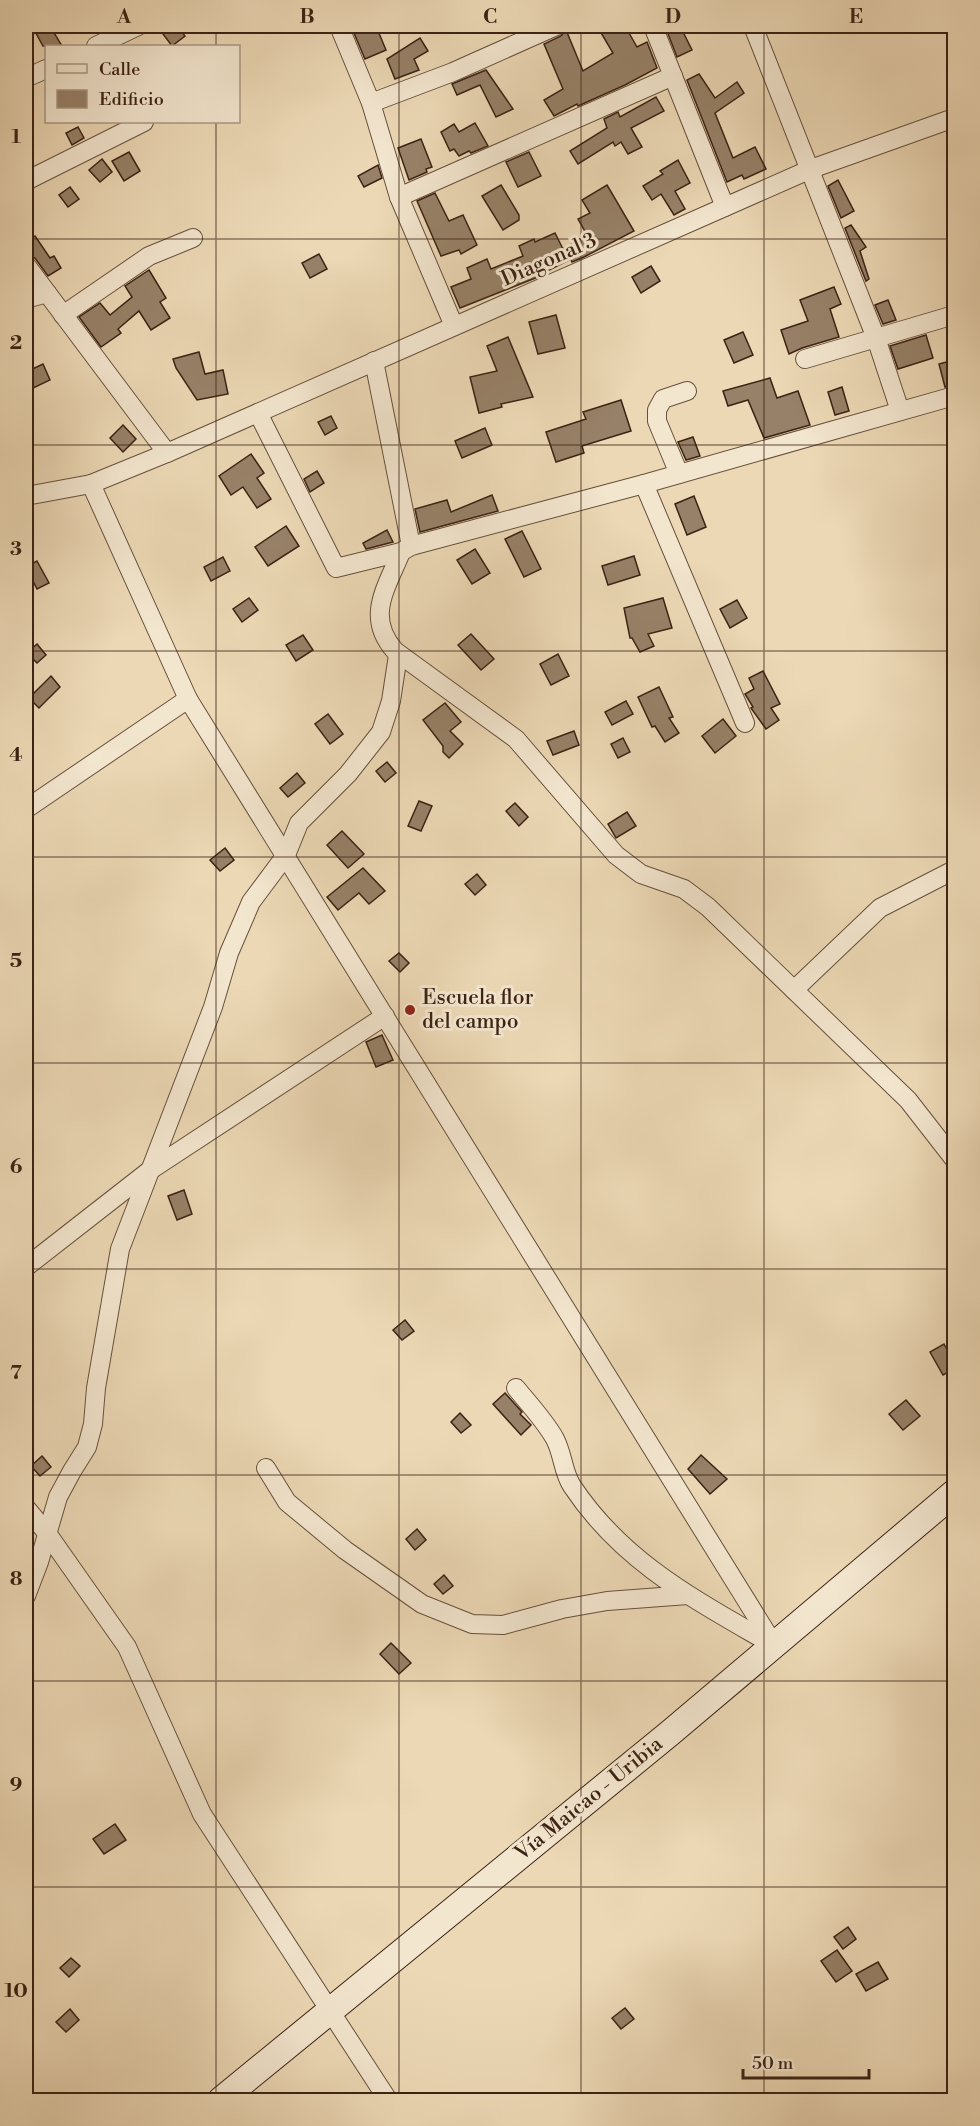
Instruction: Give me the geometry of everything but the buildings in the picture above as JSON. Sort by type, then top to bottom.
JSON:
[{"type":"street","points":[[98,45],[138,26]]},
{"type":"street","points":[[339,26],[371,103],[399,197],[454,327]]},
{"type":"street","points":[[371,103],[453,72],[556,26]]},
{"type":"street","points":[[653,26],[725,207]]},
{"type":"street","points":[[753,26],[876,338],[900,411]]},
{"type":"street","points":[[26,78],[45,69]]},
{"type":"street","points":[[399,197],[673,76]]},
{"type":"street","name":"Diagonal 3","points":[[26,496],[91,484],[258,413],[811,169],[954,118]]},
{"type":"street","points":[[26,181],[142,123]]},
{"type":"street","points":[[63,315],[149,256],[193,238]]},
{"type":"street","points":[[26,265],[166,453]]},
{"type":"street","points":[[26,299],[47,293]]},
{"type":"street","points":[[805,359],[954,315]]},
{"type":"street","points":[[374,361],[406,549],[381,603],[379,625],[384,639],[398,655],[516,739],[616,855],[641,874],[684,889],[708,907],[908,1100],[954,1159]]},
{"type":"street","points":[[679,474],[657,422],[657,410],[663,399],[687,391]]},
{"type":"street","points":[[258,413],[336,568],[954,396]]},
{"type":"street","points":[[91,484],[188,699],[774,1646]]},
{"type":"street","points":[[644,484],[745,723]]},
{"type":"street","points":[[26,1596],[39,1562],[58,1497],[87,1447],[93,1424],[96,1388],[120,1249],[213,1007],[229,953],[251,902],[286,855],[299,823],[348,774],[381,732],[391,701],[398,655]]},
{"type":"street","points":[[26,809],[188,699]]},
{"type":"street","points":[[794,990],[880,908],[954,870]]},
{"type":"street","points":[[28,1259],[149,1171],[385,1016]]},
{"type":"street","points":[[516,1388],[556,1440],[571,1484],[596,1519],[640,1562],[688,1595],[774,1646]]},
{"type":"street","points":[[266,1468],[287,1502],[345,1550],[422,1604],[472,1624],[503,1625],[562,1609],[607,1601],[688,1595]]},
{"type":"street","name":"Vía Maicao - Uribia","points":[[221,2100],[774,1646],[954,1493]]},
{"type":"street","points":[[26,1508],[47,1533],[127,1647],[202,1814],[388,2100]]},
{"type":"place","name":"Escuela flor del campo","points":[[410,1010]]}]
